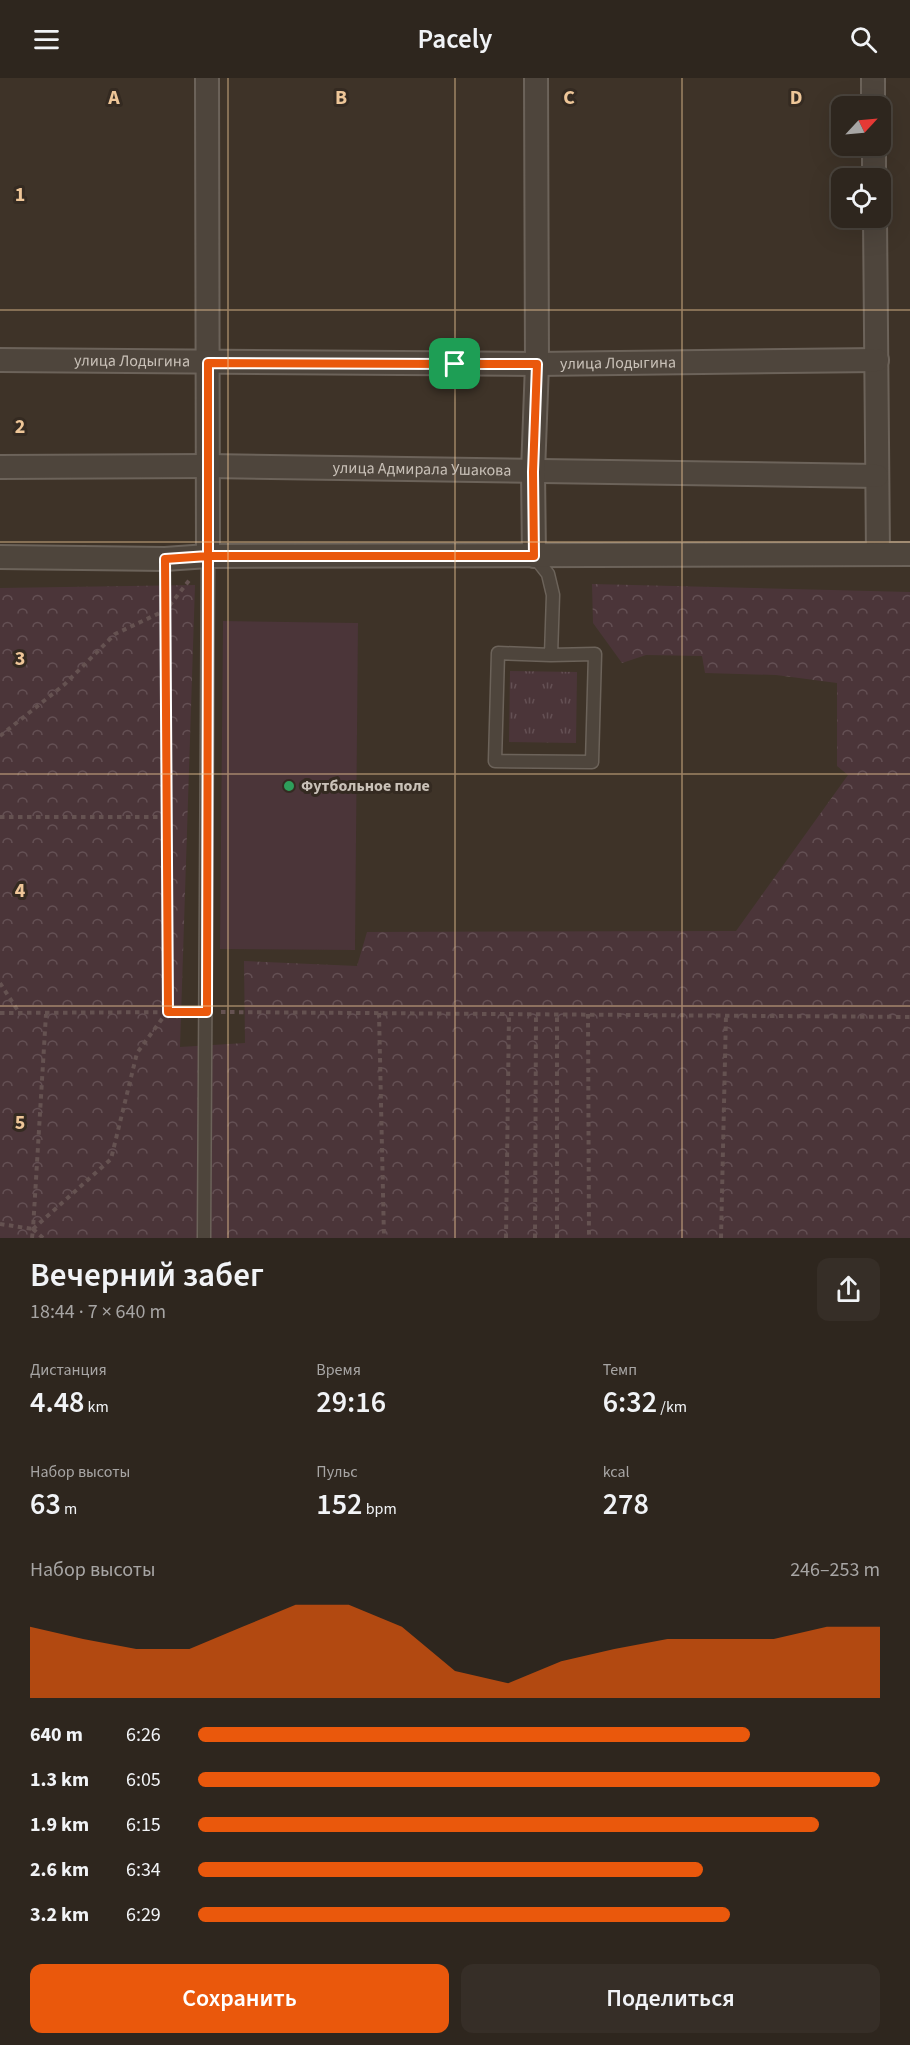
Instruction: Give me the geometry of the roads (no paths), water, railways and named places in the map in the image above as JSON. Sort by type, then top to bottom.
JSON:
[{"type":"street","points":[[207,78],[208,556]]},
{"type":"street","points":[[534,556],[533,472],[537,364],[536,78]]},
{"type":"street","points":[[873,78],[873,96]]},
{"type":"street","points":[[875,228],[878,554]]},
{"type":"street","name":"улица Лодыгина","points":[[0,360],[537,364],[877,360]]},
{"type":"street","name":"улица Адмирала Ушакова","points":[[0,467],[209,466],[878,476]]},
{"type":"street","points":[[0,557],[165,559],[208,556],[910,554]]},
{"type":"lane","points":[[204,1238],[208,556]]},
{"type":"lane","points":[[534,556],[548,574],[553,596],[551,655]]},
{"type":"lane","points":[[498,653],[551,655],[595,654],[592,762],[495,761],[498,653]]},
{"type":"place","name":"Футбольное поле","points":[[289,786]]}]
